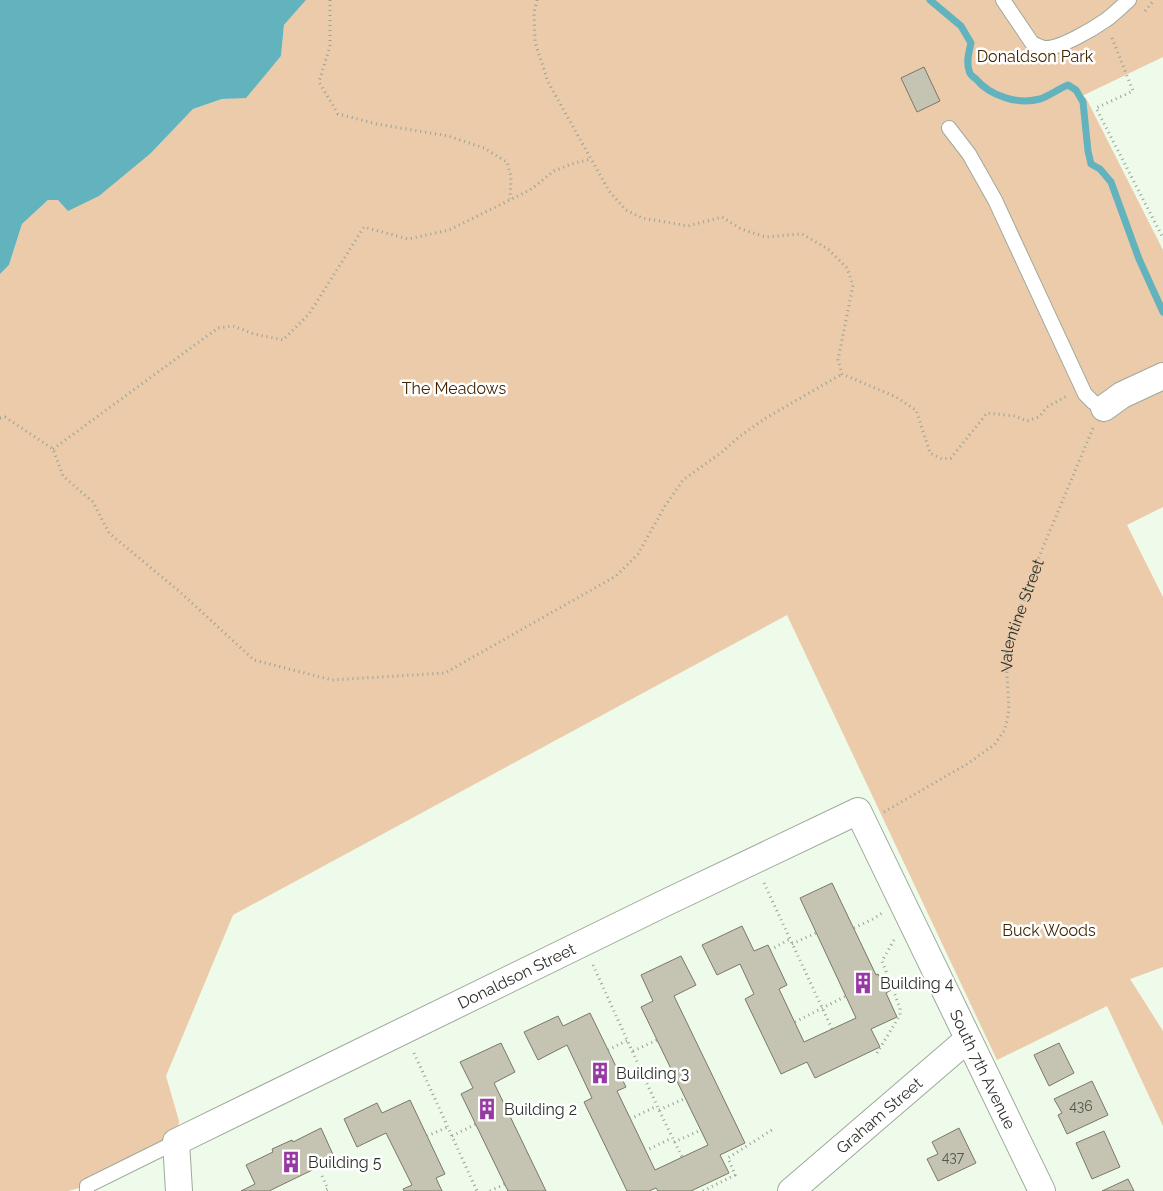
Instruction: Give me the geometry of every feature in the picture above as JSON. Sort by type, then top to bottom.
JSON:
[{"type":"street","points":[[1094,401],[1122,395],[1163,376]]},
{"type":"street","name":"South 7th Avenue","points":[[858,811],[1042,1191]]},
{"type":"street","name":"Donaldson Street","points":[[176,1142],[658,906],[858,811]]},
{"type":"street","name":"Graham Street","points":[[791,1191],[968,1039]]},
{"type":"street","points":[[176,1142],[179,1191]]},
{"type":"lane","points":[[1003,0],[1029,38],[1039,47],[1056,47],[1106,20],[1129,0]]},
{"type":"lane","points":[[949,128],[969,154],[995,200],[1094,401]]},
{"type":"lane","points":[[87,1191],[87,1186],[176,1142]]},
{"type":"path","points":[[330,0],[330,46],[319,82],[338,114],[377,124],[448,136],[484,148],[506,162],[511,177],[510,199]]},
{"type":"path","points":[[537,0],[534,12],[535,42],[548,82],[609,191],[626,210],[642,218],[688,226],[722,216],[741,230],[766,237],[802,234],[828,249],[847,268],[853,285],[838,360],[842,374]]},
{"type":"path","points":[[1106,20],[1133,91],[1096,108],[1163,238]]},
{"type":"path","points":[[53,449],[218,328],[233,326],[254,334],[283,340],[309,314],[364,227],[408,239],[448,230],[530,190],[554,171],[591,159]]},
{"type":"path","points":[[842,374],[896,397],[916,410],[930,453],[942,458],[951,458],[987,413],[1015,416],[1027,421],[1039,416],[1059,400],[1069,395],[1094,401]]},
{"type":"path","points":[[0,418],[5,417],[53,449],[62,476],[93,502],[109,533],[180,592],[254,660],[332,680],[445,673],[616,576],[638,554],[682,480],[766,418],[842,374]]},
{"type":"path","name":"Valentine Street","points":[[858,811],[885,812],[967,764],[994,745],[1004,731],[1009,709],[1006,658],[1008,643],[1041,552],[1095,422],[1094,401]]},
{"type":"path","points":[[763,882],[832,1029]]},
{"type":"path","points":[[854,928],[883,912]]},
{"type":"path","points":[[792,944],[816,933]]},
{"type":"path","points":[[877,1053],[900,1015],[900,1008],[882,961],[896,937]]},
{"type":"path","points":[[770,950],[790,939]]},
{"type":"path","points":[[593,965],[682,1157]]},
{"type":"path","points":[[794,1022],[846,996]]},
{"type":"path","points":[[608,1050],[628,1040]]},
{"type":"path","points":[[633,1051],[658,1040]]},
{"type":"path","points":[[414,1052],[477,1191]]},
{"type":"path","points":[[630,1119],[686,1098]]},
{"type":"path","points":[[452,1136],[476,1124]]},
{"type":"path","points":[[427,1136],[448,1127]]},
{"type":"path","points":[[703,1191],[735,1175],[728,1158],[775,1128]]},
{"type":"path","points":[[645,1151],[701,1130]]},
{"type":"path","points":[[322,1176],[328,1190],[323,1191]]},
{"type":"path","points":[[490,1191],[505,1184]]},
{"type":"green space","name":"The Meadows","points":[[306,0],[1163,0],[1163,57],[1082,96],[1086,98],[1163,250],[1163,507],[1127,525],[1163,597],[1163,967],[1130,979],[1163,1031],[1163,1126],[1107,1006],[997,1060],[787,615],[233,915],[166,1076],[179,1121],[176,1142],[87,1186],[68,1191],[0,1191],[0,274],[9,265],[22,224],[48,200],[58,199],[151,153],[193,109],[222,99],[246,97],[281,56],[284,25]]},
{"type":"water","points":[[0,0],[306,0],[284,25],[281,56],[246,98],[222,99],[193,109],[151,153],[99,196],[68,211],[58,200],[48,200],[22,224],[9,265],[0,274]]},
{"type":"building","points":[[924,67],[940,101],[917,112],[901,78]]},
{"type":"building","name":"Building 4","points":[[832,883],[876,975],[878,974],[881,980],[885,978],[891,990],[886,993],[897,1017],[871,1029],[880,1047],[815,1078],[807,1062],[781,1074],[745,999],[754,994],[740,964],[717,975],[702,945],[742,926],[754,951],[768,945],[787,985],[779,989],[804,1042],[856,1018],[800,898]]},
{"type":"building","name":"Building 3","points":[[681,956],[696,985],[674,996],[745,1143],[720,1155],[729,1173],[691,1191],[658,1191],[656,1188],[649,1191],[627,1191],[584,1102],[592,1098],[567,1045],[538,1060],[524,1032],[558,1016],[563,1026],[590,1013],[626,1087],[617,1091],[655,1170],[708,1145],[641,1007],[653,1001],[641,975]]},
{"type":"building","name":"Building 2","points":[[501,1043],[515,1072],[494,1083],[546,1191],[508,1191],[461,1094],[473,1088],[460,1062]]},
{"type":"building","points":[[1059,1043],[1074,1073],[1049,1086],[1034,1055]]},
{"type":"building","points":[[1092,1081],[1108,1115],[1067,1134],[1058,1115],[1062,1113],[1054,1099]]},
{"type":"building","points":[[410,1100],[445,1174],[436,1178],[442,1191],[404,1191],[403,1189],[412,1185],[386,1133],[357,1147],[344,1119],[377,1103],[382,1113]]},
{"type":"building","name":"Building 5","points":[[321,1128],[335,1159],[269,1191],[241,1191],[255,1184],[246,1165],[273,1152],[272,1149],[292,1140],[293,1142]]},
{"type":"building","points":[[959,1128],[976,1163],[938,1181],[927,1159],[938,1154],[932,1142]]},
{"type":"building","points":[[1104,1131],[1120,1167],[1092,1179],[1076,1143]]},
{"type":"building","points":[[1128,1179],[1134,1191],[1102,1191]]},
{"type":"waterway","points":[[930,0],[961,26],[971,43],[968,60],[970,72],[972,76],[989,90],[1005,98],[1023,101],[1040,99],[1068,85],[1076,90],[1083,102],[1091,164],[1100,169],[1111,182],[1139,259],[1163,312]]},
{"type":"place","name":"Building 4","points":[[863,983]]},
{"type":"place","name":"Building 3","points":[[600,1073]]},
{"type":"place","name":"Building 2","points":[[487,1109]]},
{"type":"place","name":"Building 5","points":[[291,1162]]},
{"type":"park label","name":"Donaldson Park","points":[[1035,56]]},
{"type":"park label","name":"Buck Woods","points":[[1049,930]]}]
